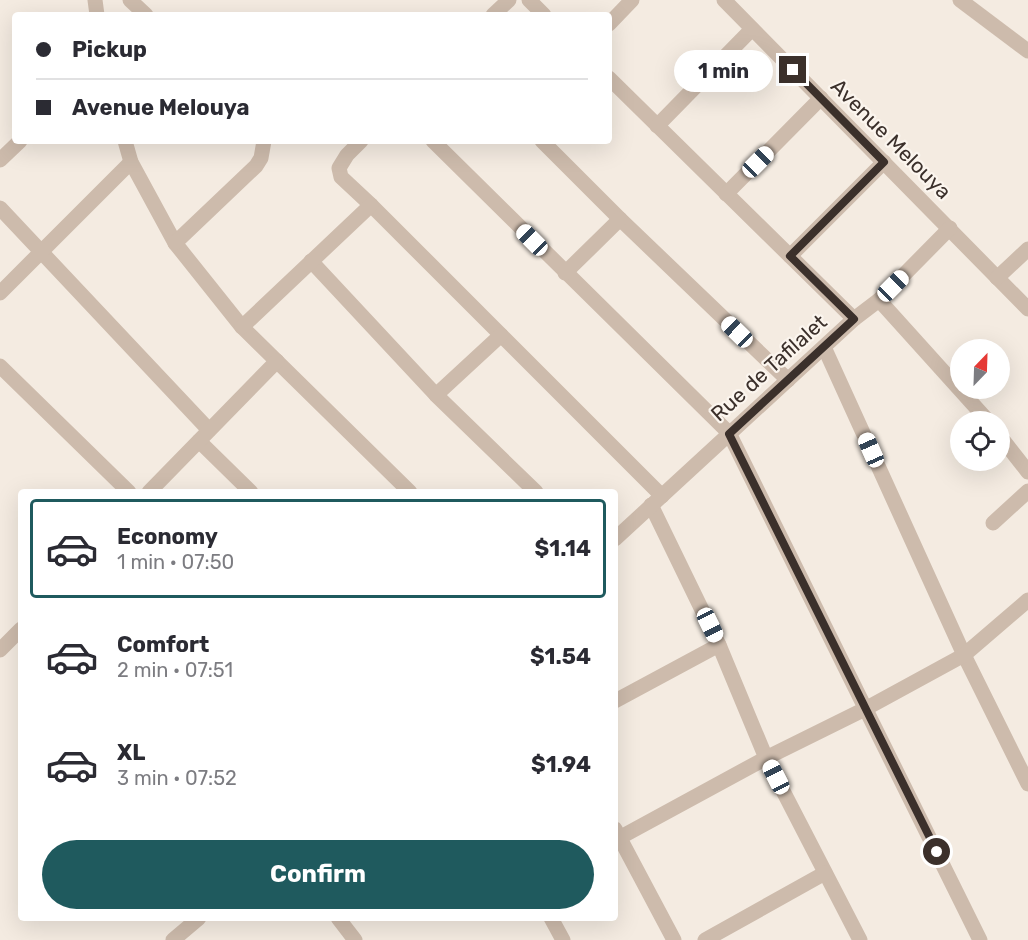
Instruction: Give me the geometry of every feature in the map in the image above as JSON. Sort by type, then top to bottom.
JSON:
[{"type":"street","points":[[130,0],[143,12]]},
{"type":"street","points":[[496,12],[509,0]]},
{"type":"street","points":[[529,0],[541,12]]},
{"type":"street","points":[[612,21],[632,0]]},
{"type":"street","name":"Avenue Melouya","points":[[724,0],[1028,309]]},
{"type":"street","points":[[960,0],[981,7],[1028,51]]},
{"type":"street","points":[[657,126],[752,29]]},
{"type":"street","points":[[612,81],[854,319]]},
{"type":"street","points":[[726,194],[821,98]]},
{"type":"street","points":[[0,160],[17,144]]},
{"type":"street","points":[[126,144],[131,162],[175,243],[242,327],[407,489]]},
{"type":"street","points":[[175,243],[255,166],[261,158],[263,144]]},
{"type":"street","points":[[358,144],[339,168],[341,177],[501,335],[656,500],[766,758],[860,940]]},
{"type":"street","points":[[437,144],[729,434],[975,938]]},
{"type":"street","points":[[545,144],[788,380]]},
{"type":"street","points":[[0,293],[131,162]]},
{"type":"street","points":[[790,256],[884,162]]},
{"type":"street","points":[[242,327],[371,205]]},
{"type":"street","points":[[0,208],[42,251],[249,489]]},
{"type":"street","points":[[565,273],[620,219]]},
{"type":"street","name":"Rue de Tafilalet","points":[[618,536],[854,319],[879,300],[950,228]]},
{"type":"street","points":[[997,279],[1028,249]]},
{"type":"street","points":[[311,261],[436,395],[533,489]]},
{"type":"street","points":[[879,300],[979,411]]},
{"type":"street","points":[[436,395],[501,335]]},
{"type":"street","points":[[824,347],[964,655],[1028,784]]},
{"type":"street","points":[[158,489],[204,435],[277,361]]},
{"type":"street","points":[[0,366],[126,489]]},
{"type":"street","points":[[1010,449],[1028,472]]},
{"type":"street","points":[[993,522],[1028,491]]},
{"type":"street","points":[[618,833],[865,709],[964,655],[1028,600]]},
{"type":"street","points":[[0,650],[18,632]]},
{"type":"street","points":[[618,699],[719,645]]},
{"type":"street","points":[[618,836],[674,940]]},
{"type":"street","points":[[705,940],[825,873]]},
{"type":"street","points":[[173,940],[195,921]]},
{"type":"street","points":[[340,921],[355,940]]},
{"type":"street","points":[[553,921],[564,940]]},
{"type":"route","points":[[793,70],[884,162],[790,256],[854,319],[729,434],[937,852]]}]
